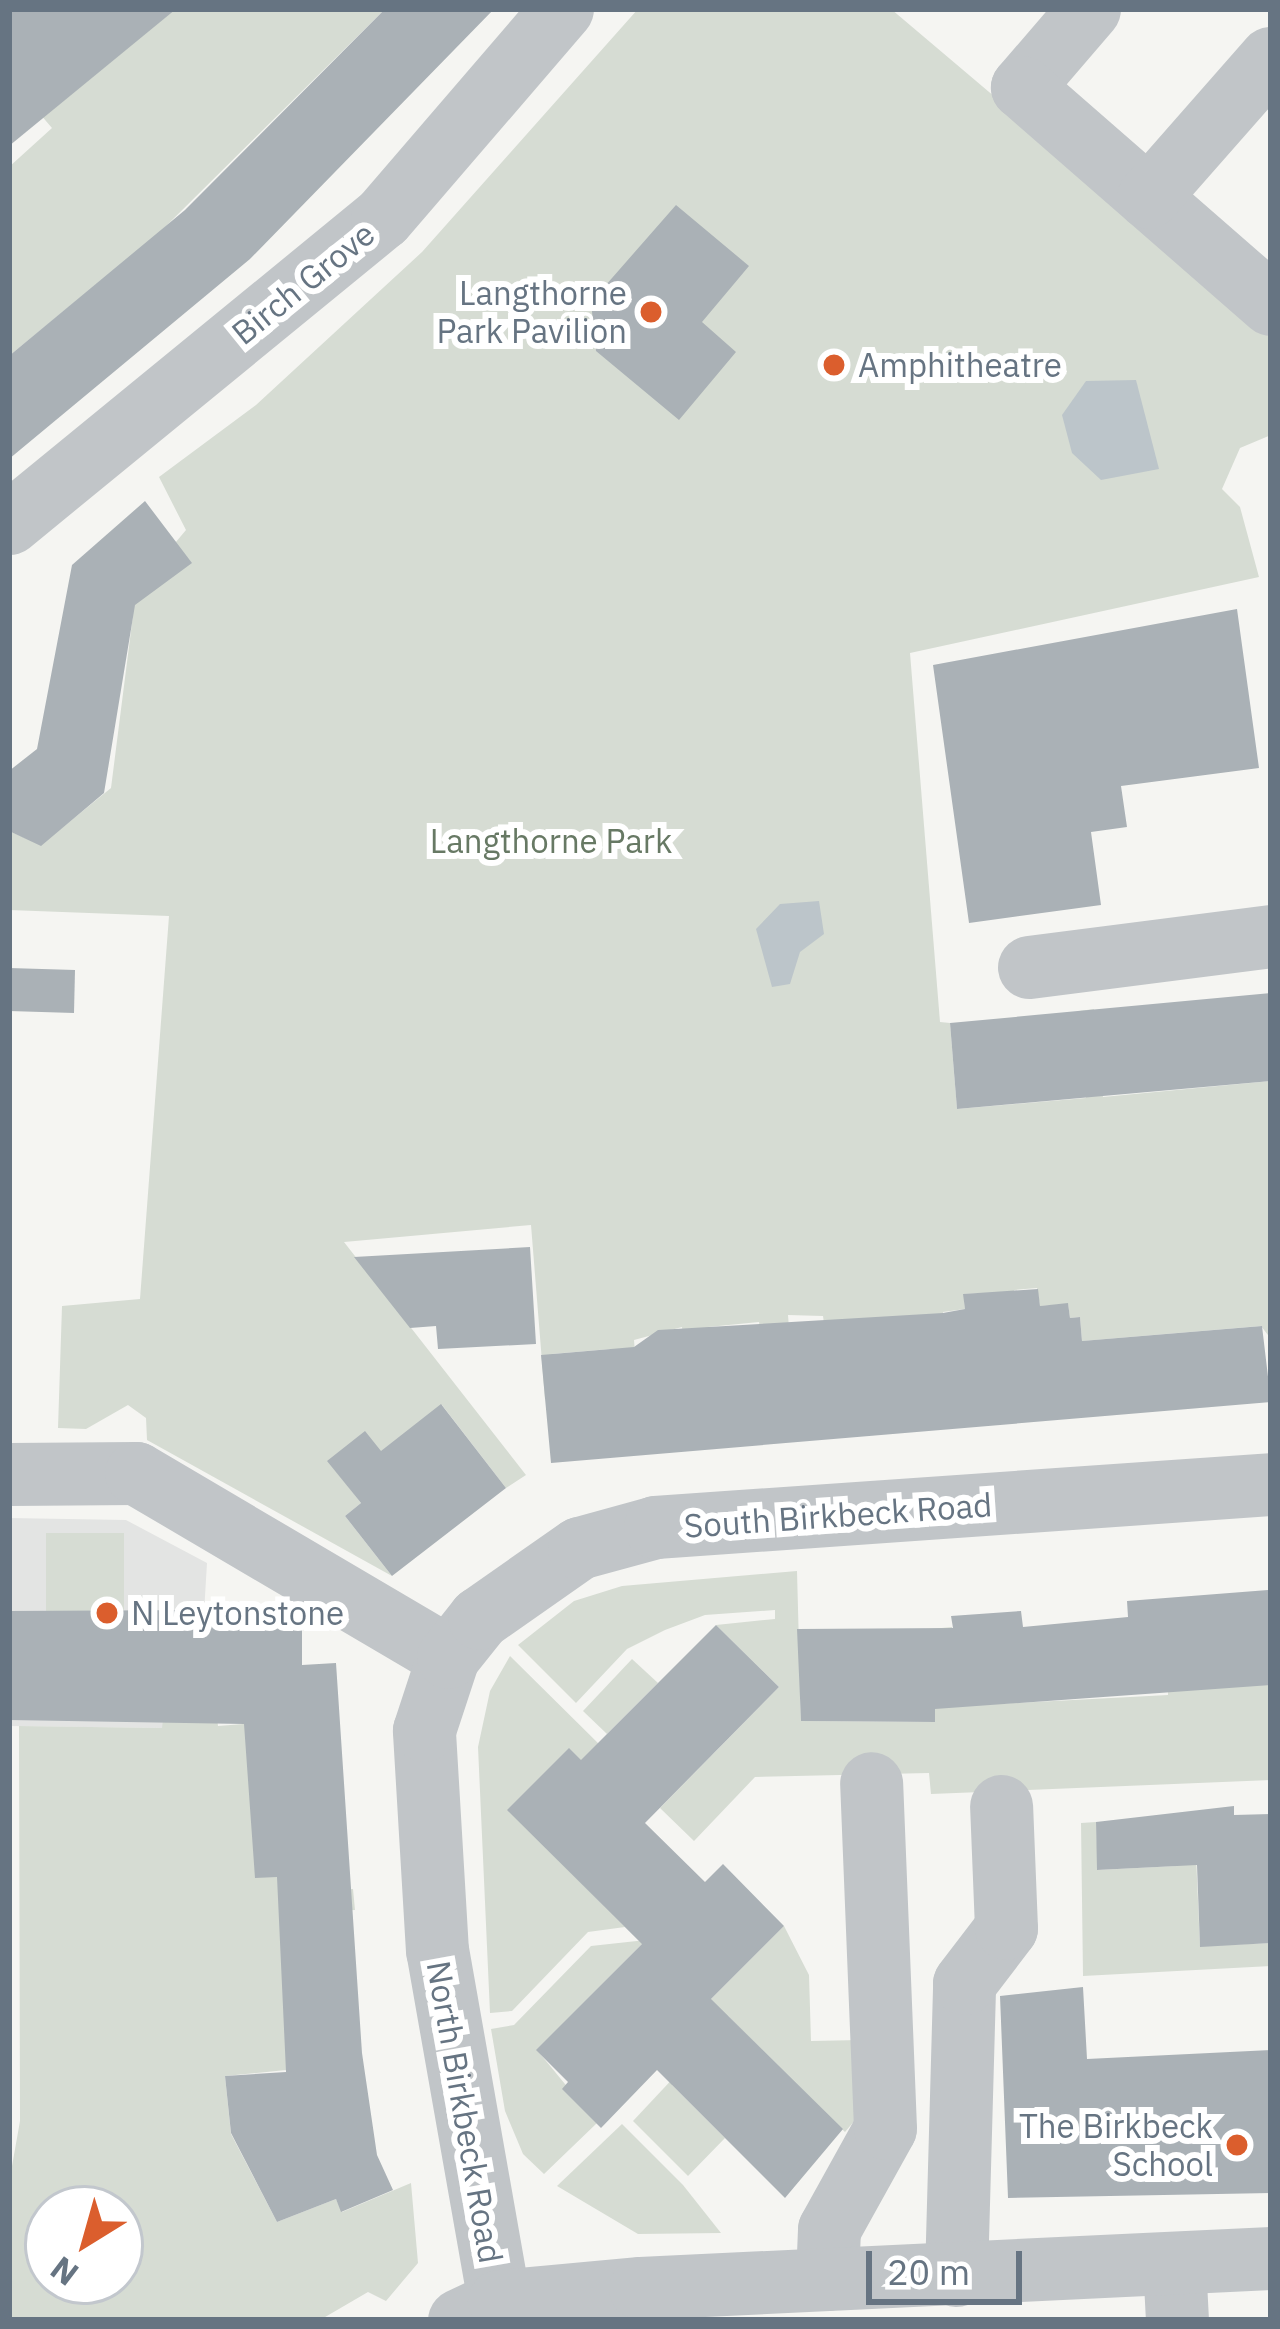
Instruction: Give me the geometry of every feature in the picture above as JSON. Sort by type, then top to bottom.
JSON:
[{"type":"street","name":"Birch Grove","points":[[9,523],[382,218],[562,9]]},
{"type":"street","points":[[1089,9],[1022,87],[1271,304]]},
{"type":"street","points":[[1148,197],[1270,58]]},
{"type":"street","points":[[1029,967],[1271,936]]},
{"type":"street","points":[[9,1474],[136,1473],[448,1657]]},
{"type":"street","name":"South Birkbeck Road","points":[[448,1657],[530,1574],[655,1527],[1271,1484]]},
{"type":"street","name":"North Birkbeck Road","points":[[448,1657],[424,1730],[437,1951],[479,2311],[827,2279],[956,2275],[1175,2292],[1271,2258]]},
{"type":"street","points":[[827,2279],[829,2229],[885,2128],[871,1783]]},
{"type":"street","points":[[956,2275],[964,1983],[1006,1928],[1001,1806]]},
{"type":"shaded area","points":[[1136,380],[1159,469],[1101,480],[1072,453],[1062,415],[1086,381]]},
{"type":"shaded area","points":[[819,901],[824,934],[800,952],[790,984],[772,987],[756,929],[780,904]]},
{"type":"shaded area","name":"N Leytonstone","points":[[9,1518],[126,1520],[207,1563],[201,1663],[170,1663],[163,1728],[9,1726]]},
{"type":"green space","points":[[156,9],[385,9],[159,233],[9,356],[9,167],[52,128],[9,78]]},
{"type":"green space","name":"Langthorne Park","points":[[638,9],[891,9],[1271,331],[1271,435],[1240,448],[1222,489],[1240,507],[1259,577],[910,653],[940,1022],[950,1023],[957,1109],[1086,1098],[1079,1011],[1094,1009],[1103,1097],[1271,1081],[1271,1339],[1261,1326],[1082,1341],[1080,1317],[1070,1318],[1068,1304],[1040,1306],[1037,1288],[1014,1290],[1017,1327],[989,1293],[964,1294],[965,1309],[943,1312],[948,1363],[825,1331],[823,1316],[788,1315],[793,1380],[765,1382],[759,1322],[708,1327],[709,1349],[687,1387],[682,1327],[634,1340],[638,1392],[610,1349],[552,1354],[555,1398],[545,1399],[531,1225],[344,1242],[526,1475],[506,1488],[442,1405],[421,1457],[328,1461],[361,1503],[345,1516],[392,1576],[147,1440],[146,1418],[128,1405],[86,1429],[58,1428],[62,1306],[140,1299],[169,916],[9,910],[9,831],[41,845],[111,788],[133,615],[118,611],[186,530],[159,477],[256,405],[422,252]]},
{"type":"green space","points":[[46,1533],[124,1533],[124,1612],[46,1612]]},
{"type":"green space","points":[[797,1571],[801,1721],[935,1722],[931,1629],[952,1627],[958,1706],[1168,1695],[1168,1684],[1271,1685],[1271,1780],[931,1794],[929,1773],[755,1777],[694,1841],[660,1808],[779,1687],[716,1625],[775,1619],[775,1610],[705,1615],[665,1630],[627,1649],[576,1703],[518,1645],[574,1601],[622,1586]]},
{"type":"green space","points":[[510,1656],[604,1749],[508,1810],[625,1927],[588,1932],[512,2011],[490,2013],[478,1747],[490,1691]]},
{"type":"green space","points":[[632,1659],[658,1683],[607,1734],[583,1711]]},
{"type":"green space","points":[[170,1662],[216,1707],[218,1726],[280,1721],[290,1893],[353,1889],[355,1910],[279,1914],[306,2068],[225,2076],[231,2134],[277,2222],[336,2199],[342,2212],[411,2183],[418,2263],[386,2301],[368,2292],[320,2320],[9,2320],[9,2183],[20,2121],[19,1726],[162,1728]]},
{"type":"green space","points":[[1096,1822],[1098,1870],[1176,1866],[1195,1833],[1200,1946],[1271,1943],[1271,1966],[1083,1976],[1081,1823]]},
{"type":"green space","points":[[784,1926],[809,1975],[811,2041],[860,2040],[861,2113],[845,2132],[728,2016],[678,2032]]},
{"type":"green space","points":[[646,1940],[537,2050],[597,2123],[544,2174],[523,2154],[505,2111],[491,2029],[514,2025],[591,1946]]},
{"type":"green space","points":[[678,2073],[672,2085],[725,2138],[688,2176],[633,2121]]},
{"type":"green space","points":[[622,2124],[683,2185],[721,2233],[638,2234],[557,2186]]},
{"type":"building","points":[[9,9],[176,9],[9,146]]},
{"type":"building","points":[[385,9],[494,9],[250,259],[9,459],[9,356],[185,210]]},
{"type":"building","name":"Langthorne Park Pavilion","points":[[676,205],[749,266],[702,322],[736,352],[679,420],[596,351],[591,302]]},
{"type":"building","points":[[145,501],[192,563],[135,605],[104,793],[41,846],[9,831],[9,771],[37,749],[72,565]]},
{"type":"building","points":[[1237,609],[1259,768],[1121,786],[1127,827],[1091,832],[1101,905],[969,923],[933,665]]},
{"type":"building","points":[[9,968],[75,970],[74,1013],[9,1011]]},
{"type":"building","points":[[1271,993],[1271,1081],[957,1109],[950,1023]]},
{"type":"building","points":[[530,1247],[536,1344],[438,1349],[436,1326],[410,1328],[354,1257]]},
{"type":"building","points":[[1038,1289],[1040,1306],[1068,1303],[1070,1318],[1080,1317],[1082,1341],[1262,1326],[1271,1402],[551,1463],[541,1355],[634,1347],[658,1330],[943,1313],[965,1309],[963,1294]]},
{"type":"building","points":[[441,1404],[506,1488],[392,1576],[345,1516],[361,1503],[327,1461],[365,1431],[381,1451]]},
{"type":"building","points":[[1268,1590],[1271,1685],[935,1709],[935,1722],[801,1721],[797,1629],[953,1628],[951,1616],[1021,1611],[1023,1627],[1128,1617],[1127,1601]]},
{"type":"building","points":[[204,1610],[302,1617],[302,1665],[336,1663],[362,2053],[377,2155],[393,2190],[341,2212],[336,2199],[277,2222],[231,2133],[225,2076],[286,2072],[277,1877],[255,1878],[244,1724],[9,1720],[9,1611]]},
{"type":"building","points":[[716,1625],[779,1687],[645,1823],[705,1882],[723,1864],[784,1926],[711,1999],[843,2129],[785,2198],[657,2070],[601,2128],[562,2089],[568,2082],[536,2050],[642,1944],[507,1810],[569,1748],[581,1760]]},
{"type":"building","points":[[1234,1806],[1234,1815],[1271,1814],[1271,1943],[1200,1947],[1197,1865],[1097,1870],[1096,1822]]},
{"type":"building","points":[[1083,1987],[1087,2059],[1271,2050],[1271,2193],[1008,2198],[1000,1996]]},
{"type":"place","name":"Langthorne Park Pavilion","points":[[651,312]]},
{"type":"place","name":"Amphitheatre","points":[[834,365]]},
{"type":"place","name":"N Leytonstone","points":[[107,1613]]},
{"type":"place","name":"The Birkbeck School","points":[[1237,2145]]}]
